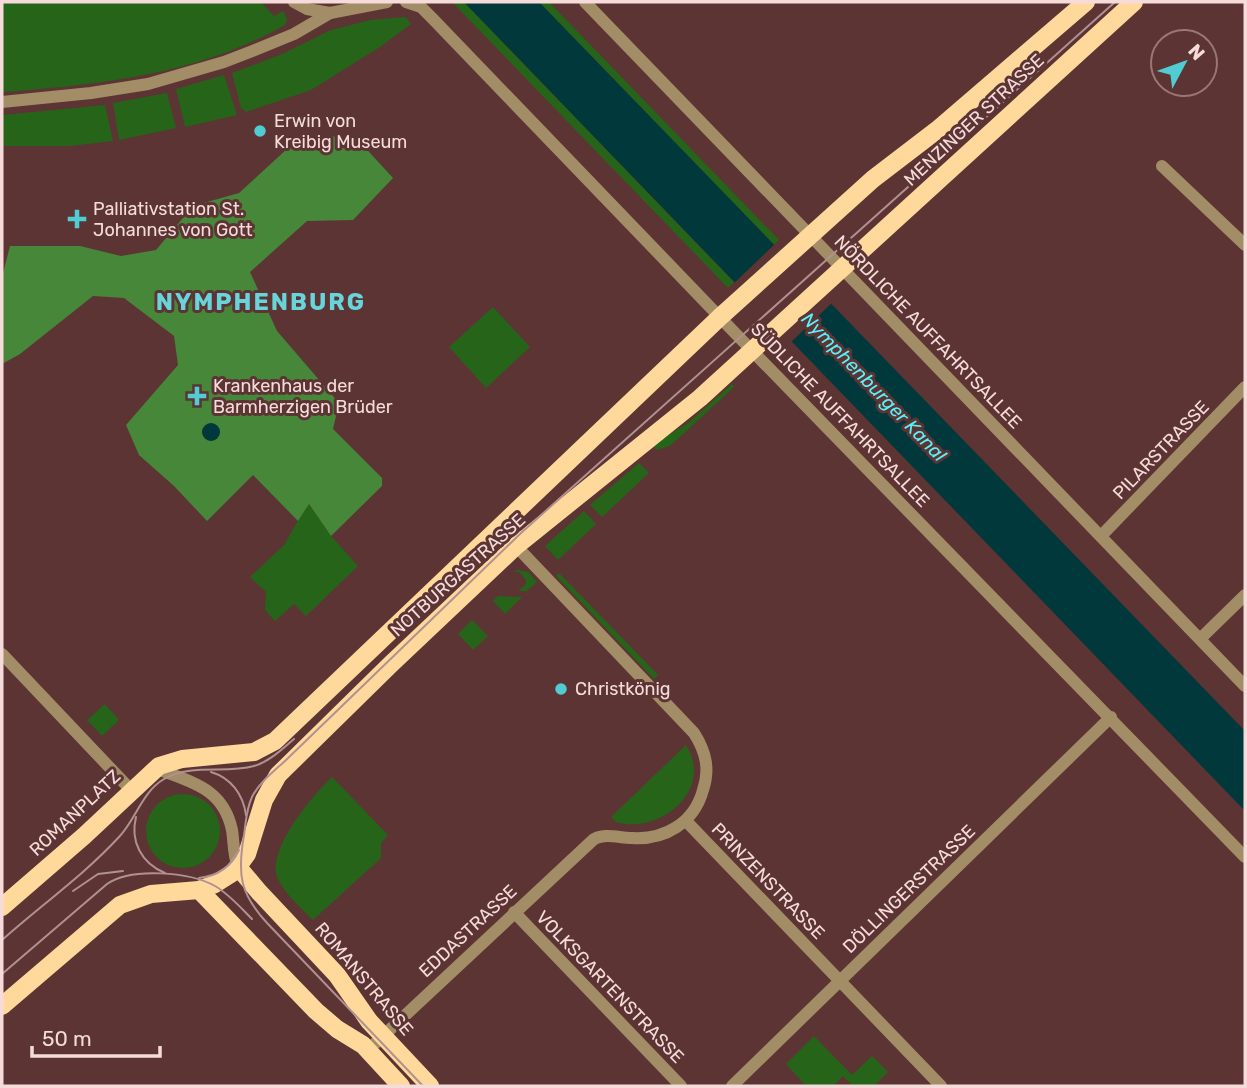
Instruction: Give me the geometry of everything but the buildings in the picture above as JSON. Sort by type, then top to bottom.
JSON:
[{"type":"main road","name":"MENZINGER STRASSE","points":[[740,300],[873,179],[937,130],[1086,2]]},
{"type":"main road","name":"MENZINGER STRASSE","points":[[770,333],[1134,2]]},
{"type":"main road","name":"NOTBURGASTRASSE","points":[[182,759],[254,752],[275,741],[740,300]]},
{"type":"main road","name":"NOTBURGASTRASSE","points":[[238,867],[247,854],[264,800],[278,775],[516,546],[700,398],[770,333]]},
{"type":"main road","name":"ROMANPLATZ","points":[[2,907],[84,836],[155,768],[182,759]]},
{"type":"main road","points":[[2,1006],[120,905],[151,894],[199,890],[225,878],[238,867]]},
{"type":"main road","name":"ROMANSTRASSE","points":[[238,867],[258,892],[337,975],[356,1006],[382,1037],[430,1086]]},
{"type":"main road","points":[[199,890],[316,1011],[368,1050],[401,1086]]},
{"type":"street","points":[[294,2],[307,9],[330,13]]},
{"type":"street","points":[[2,102],[91,93],[167,79],[255,50],[294,34],[330,13],[387,2]]},
{"type":"street","name":"SÜDLICHE AUFFAHRTSALLEE","points":[[407,2],[421,7],[432,18],[1245,857]]},
{"type":"street","name":"NÖRDLICHE AUFFAHRTSALLEE","points":[[585,2],[1245,686]]},
{"type":"street","points":[[1162,166],[1245,245]]},
{"type":"street","name":"PILARSTRASSE","points":[[1101,536],[1245,387]]},
{"type":"street","name":"PRINZENSTRASSE","points":[[516,546],[678,715],[700,743],[708,768],[698,804],[685,821],[669,832],[644,838],[602,835],[594,839]]},
{"type":"street","points":[[1200,639],[1245,595]]},
{"type":"street","points":[[2,654],[131,790]]},
{"type":"street","name":"DÖLLINGERSTRASSE","points":[[732,1086],[1111,717]]},
{"type":"street","points":[[155,768],[203,788],[220,801],[229,821],[238,867]]},
{"type":"street","name":"PRINZENSTRASSE","points":[[685,821],[941,1086]]},
{"type":"street","name":"EDDASTRASSE","points":[[368,1050],[594,839]]},
{"type":"street","name":"VOLKSGARTENSTRASSE","points":[[514,912],[681,1086]]},
{"type":"green space","points":[[2,2],[261,2],[274,16],[283,11],[287,19],[285,25],[252,42],[183,66],[111,81],[2,92]]},
{"type":"green space","points":[[452,2],[464,2],[734,282],[728,288]]},
{"type":"green space","points":[[539,2],[549,2],[779,240],[774,245]]},
{"type":"green space","points":[[406,17],[411,24],[380,47],[311,90],[246,112],[241,108],[232,73],[282,54],[331,30],[370,20]]},
{"type":"green space","points":[[224,75],[237,115],[185,127],[176,89]]},
{"type":"green space","points":[[167,93],[176,128],[119,140],[113,103]]},
{"type":"green space","points":[[105,105],[113,141],[70,146],[2,146],[2,115]]},
{"type":"green space","points":[[331,136],[359,141],[393,178],[353,220],[307,221],[250,272],[277,331],[339,403],[333,429],[382,478],[382,486],[331,536],[309,504],[298,521],[253,475],[207,521],[174,486],[139,455],[126,425],[178,365],[174,336],[124,298],[93,296],[20,354],[2,364],[2,277],[10,246],[80,246],[121,256],[156,250],[193,206],[239,193],[288,148]]},
{"type":"green space","points":[[493,307],[530,347],[486,388],[449,347]]},
{"type":"green space","points":[[732,384],[734,387],[670,446],[657,450],[652,445],[688,423]]},
{"type":"green space","points":[[639,463],[649,473],[602,517],[590,505]]},
{"type":"green space","points":[[308,503],[331,536],[358,566],[306,616],[294,604],[275,621],[265,610],[266,592],[250,577],[284,545]]},
{"type":"green space","points":[[584,511],[596,524],[558,560],[545,546]]},
{"type":"green space","points":[[517,570],[528,572],[537,582],[527,591],[518,591],[526,584],[526,580],[519,572],[514,572]]},
{"type":"green space","points":[[559,573],[658,675],[654,679],[556,576]]},
{"type":"green space","points":[[498,596],[522,597],[505,614],[493,601]]},
{"type":"green space","points":[[472,620],[488,636],[473,650],[458,634]]},
{"type":"green space","points":[[105,704],[119,720],[102,736],[87,720]]},
{"type":"green space","points":[[686,745],[693,762],[693,778],[688,793],[678,805],[649,822],[616,822],[611,817]]},
{"type":"green space","points":[[332,777],[388,835],[381,843],[381,858],[313,920],[285,890],[278,879],[276,867],[278,854],[293,824]]},
{"type":"green space","points":[[183,794],[197,797],[209,805],[217,817],[220,831],[217,845],[209,857],[197,865],[183,868],[169,865],[157,857],[149,845],[146,831],[149,817],[157,805],[169,797]]},
{"type":"green space","points":[[814,1036],[852,1075],[872,1056],[888,1072],[874,1086],[853,1086],[843,1076],[833,1086],[806,1086],[786,1064]]},
{"type":"water","name":"Nymphenburger Kanal","points":[[464,2],[539,2],[1245,731],[1245,811]]},
{"type":"water","points":[[211,423],[219,428],[220,432],[215,440],[211,441],[203,436],[202,432],[207,424]]},
{"type":"pier","points":[[777,242],[834,301],[789,344],[732,285]]},
{"type":"tram line","points":[[423,1086],[251,903],[243,883],[241,862],[247,811],[255,792],[521,533],[1115,2]]},
{"type":"tram line","points":[[2,940],[105,851],[125,830],[156,784],[186,771],[254,766],[270,758],[294,739]]},
{"type":"tram line","points":[[211,772],[224,778],[235,788],[246,815]]},
{"type":"tram line","points":[[136,817],[135,834],[139,850],[150,863],[165,873]]},
{"type":"tram line","points":[[199,878],[223,870],[239,850]]},
{"type":"tram line","points":[[73,891],[98,874],[123,871]]},
{"type":"tram line","points":[[2,974],[107,884],[130,875],[161,873],[204,881],[225,893],[252,919]]},
{"type":"place","name":"Erwin von Kreibig Museum","points":[[260,131]]},
{"type":"place","name":"Palliativstation St. Johannes von Gott","points":[[77,219]]},
{"type":"place","name":"Krankenhaus der Barmherzigen Brüder","points":[[197,396]]},
{"type":"place","name":"Christkönig","points":[[561,689]]},
{"type":"district","name":"NYMPHENBURG","points":[[261,302]]}]
